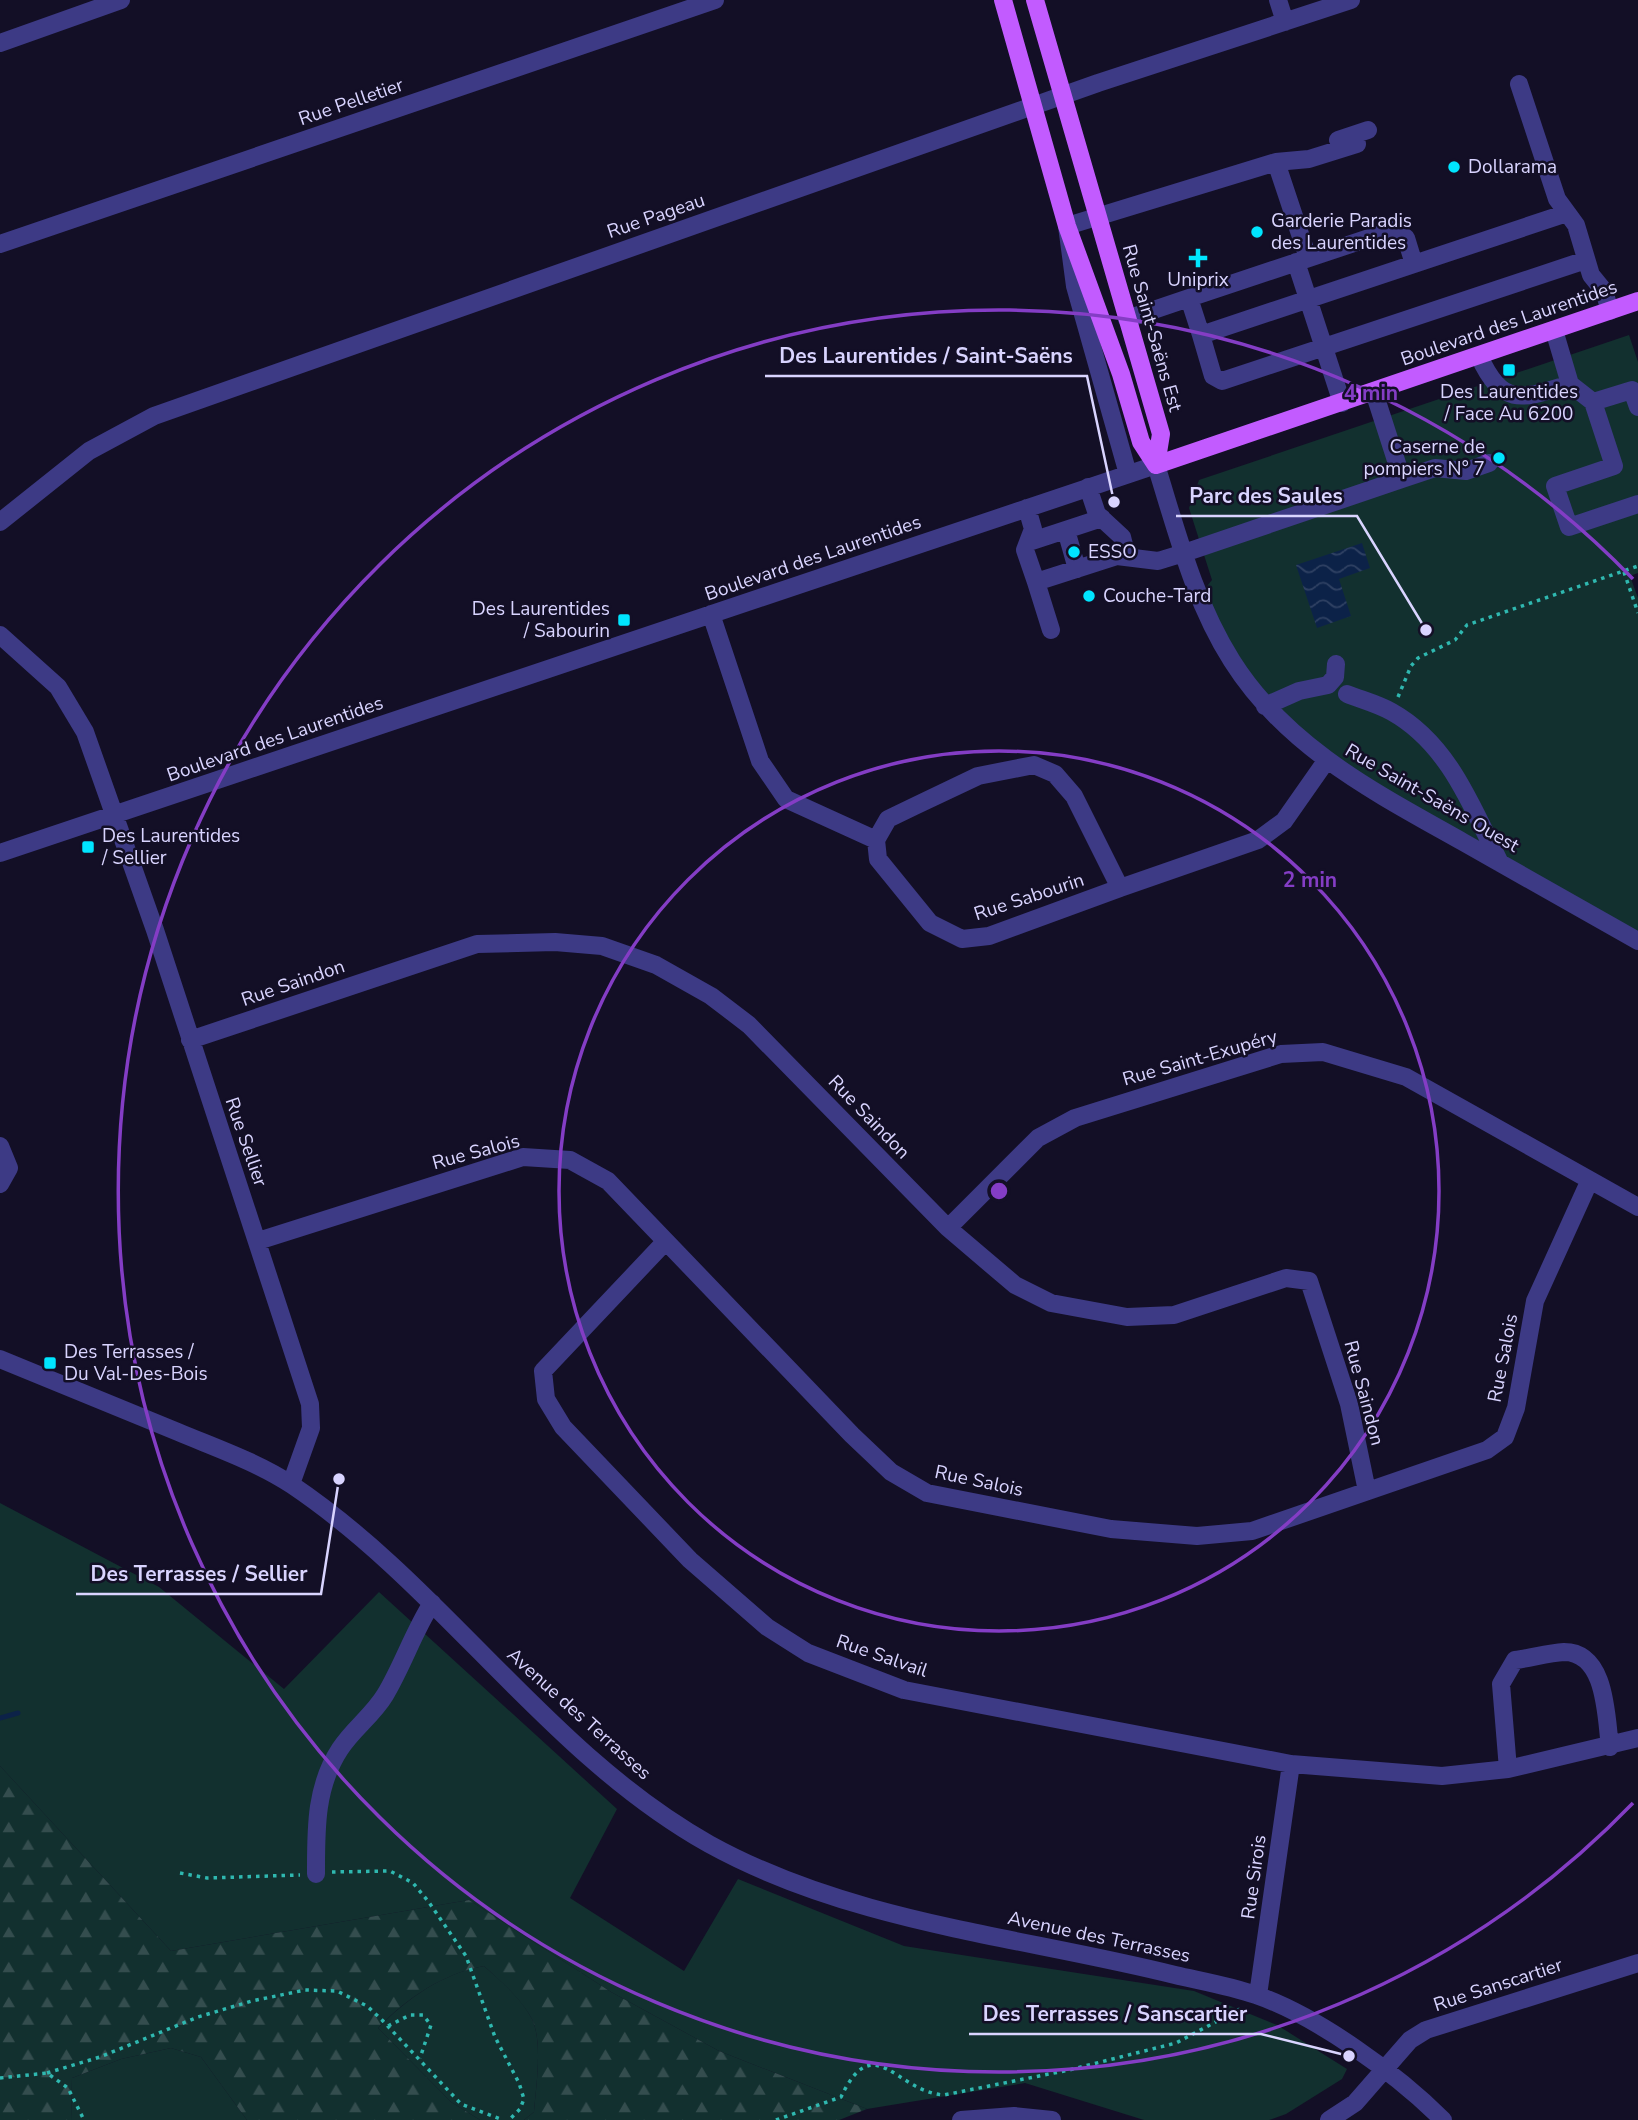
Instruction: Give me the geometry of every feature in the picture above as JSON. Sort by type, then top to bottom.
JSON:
[{"type":"main road","points":[[1003,0],[1067,226],[1121,374],[1141,442],[1156,465]]},
{"type":"main road","name":"Rue Saint-Saëns Est","points":[[1035,0],[1161,434],[1156,465]]},
{"type":"main road","name":"Boulevard des Laurentides","points":[[1156,465],[1638,301]]},
{"type":"street","points":[[0,43],[121,0]]},
{"type":"street","name":"Rue Pelletier","points":[[0,244],[715,0]]},
{"type":"street","points":[[1278,0],[1285,22]]},
{"type":"street","name":"Rue Pageau","points":[[0,522],[89,452],[154,416],[1031,106],[1351,0]]},
{"type":"street","points":[[1520,84],[1557,200],[1576,225],[1591,275],[1604,291],[1611,311]]},
{"type":"street","points":[[1128,474],[1074,286],[1067,226],[1276,162],[1309,159],[1363,137]]},
{"type":"street","points":[[1276,162],[1302,260],[1308,299],[1342,403]]},
{"type":"street","points":[[1201,335],[1567,213]]},
{"type":"street","points":[[1127,319],[1393,230],[1406,238],[1414,264]]},
{"type":"street","points":[[1189,298],[1213,376],[1222,381],[1586,260]]},
{"type":"street","points":[[1554,330],[1570,384],[1593,402],[1614,467],[1555,486],[1569,527],[1638,504]]},
{"type":"street","points":[[1479,356],[1494,383],[1511,396],[1532,396],[1570,384]]},
{"type":"street","points":[[1593,402],[1632,390],[1638,407]]},
{"type":"street","points":[[1374,392],[1402,479]]},
{"type":"street","points":[[1036,582],[1117,556],[1158,561],[1435,468],[1466,471],[1489,463]]},
{"type":"street","name":"Boulevard des Laurentides","points":[[0,853],[1156,465]]},
{"type":"street","name":"Rue Saint-Saëns Ouest","points":[[1156,465],[1197,598],[1232,662],[1265,706],[1326,761],[1357,783],[1638,941]]},
{"type":"street","points":[[1088,487],[1097,514],[1122,537],[1127,557]]},
{"type":"street","points":[[1027,508],[1034,529],[1025,550],[1051,630]]},
{"type":"street","points":[[1029,542],[1102,518]]},
{"type":"street","points":[[1066,530],[1077,569]]},
{"type":"street","points":[[711,614],[760,761],[786,799],[876,840]]},
{"type":"street","name":"Rue Sellier","points":[[0,635],[50,678],[73,708],[85,732],[116,815],[310,1404],[311,1429],[291,1484]]},
{"type":"street","points":[[1265,706],[1299,691],[1328,685],[1335,677],[1336,664]]},
{"type":"street","points":[[1347,694],[1392,712],[1427,739],[1459,781],[1500,863]]},
{"type":"street","name":"Rue Sabourin","points":[[1119,888],[1074,796],[1055,774],[1034,765],[978,776],[929,799],[888,819],[876,840],[878,859],[930,923],[962,939],[989,936],[1258,840],[1284,821],[1326,761]]},
{"type":"street","name":"Rue Saindon","points":[[190,1040],[477,944],[555,942],[602,946],[656,965],[711,996],[750,1025],[948,1228],[1015,1285],[1051,1303],[1127,1317],[1174,1315],[1286,1278],[1309,1281],[1349,1404],[1367,1490]]},
{"type":"street","name":"Rue Saint-Exupéry","points":[[948,1228],[1038,1138],[1075,1118],[1281,1054],[1323,1052],[1406,1076],[1589,1182],[1638,1207]]},
{"type":"street","points":[[0,1146],[9,1168],[0,1184]]},
{"type":"street","name":"Rue Salois","points":[[258,1241],[523,1157],[570,1160],[608,1181],[664,1242],[891,1472],[927,1493],[1111,1529],[1197,1536],[1252,1531],[1487,1450],[1505,1437],[1516,1408],[1535,1301],[1589,1182]]},
{"type":"street","name":"Rue Salvail","points":[[664,1242],[543,1371],[546,1399],[563,1427],[690,1560],[767,1627],[808,1653],[904,1690],[1291,1764],[1442,1776],[1507,1769],[1610,1747],[1638,1738]]},
{"type":"street","name":"Avenue des Terrasses","points":[[1,1361],[248,1461],[291,1484],[400,1570],[505,1679],[618,1783],[709,1844],[783,1878],[894,1916],[1121,1961],[1258,1995],[1313,2024],[1383,2069],[1443,2120]]},
{"type":"street","points":[[316,1874],[316,1828],[322,1784],[341,1747],[379,1705],[396,1677],[411,1639],[432,1603]]},
{"type":"street","points":[[1507,1769],[1501,1684],[1515,1660],[1567,1652],[1587,1661],[1601,1682],[1610,1747]]},
{"type":"street","name":"Rue Sirois","points":[[1258,1995],[1291,1764]]},
{"type":"street","name":"Rue Sanscartier","points":[[1329,2120],[1355,2103],[1410,2040],[1426,2030],[1638,1963]]},
{"type":"street","points":[[961,2120],[1014,2116],[1052,2120]]},
{"type":"path","points":[[1392,712],[1411,666],[1424,654],[1459,637],[1467,625],[1638,566]]},
{"type":"path","points":[[1624,571],[1638,613]]},
{"type":"path","points":[[180,1873],[207,1878],[390,1871],[414,1883],[466,1956],[495,2037],[519,2083],[524,2099],[520,2109],[509,2120]]},
{"type":"path","points":[[0,2078],[22,2073],[47,2073],[100,2057],[198,2017],[305,1990],[337,1992],[367,2006],[420,2058],[461,2104],[503,2120]]},
{"type":"path","points":[[388,2026],[410,2015],[423,2015],[431,2025],[420,2058]]},
{"type":"path","points":[[776,2120],[841,2097],[853,2073],[864,2065],[878,2063],[925,2094],[944,2095],[1069,2070],[1176,2043],[1231,2016]]},
{"type":"path","points":[[47,2073],[68,2088],[84,2120]]},
{"type":"green space","points":[[1629,335],[1638,362],[1638,573],[1630,576],[1638,598],[1638,941],[1500,863],[1282,724],[1197,598],[1212,580],[1189,508],[1199,480]]},
{"type":"green space","points":[[0,1503],[159,1587],[284,1689],[379,1592],[617,1809],[570,1898],[684,1971],[738,1879],[904,1946],[1194,1991],[1277,2025],[1347,2069],[1342,2079],[1286,2114],[1269,2120],[1144,2120],[1025,2083],[867,2109],[719,2051],[611,1992],[469,1900],[171,1951],[0,1766]]},
{"type":"green space","points":[[0,1766],[171,1951],[469,1900],[611,1992],[719,2051],[867,2109],[839,2120],[524,2120],[534,2112],[538,2065],[535,2029],[523,2005],[484,1966],[454,1975],[426,1989],[378,2028],[451,2102],[480,2120],[247,2120],[201,2057],[171,2048],[121,2059],[72,2078],[71,2120],[0,2120]]},
{"type":"green space","points":[[484,1966],[523,2004],[535,2029],[538,2065],[534,2112],[524,2120],[480,2120],[451,2102],[378,2028],[401,2007],[439,1981]]},
{"type":"green space","points":[[171,2048],[201,2057],[247,2120],[71,2120],[72,2078],[121,2059]]},
{"type":"water","points":[[1362,543],[1370,568],[1339,579],[1351,616],[1317,628],[1296,565]]},
{"type":"waterway","points":[[0,1718],[18,1713]]},
{"type":"place","name":"Dollarama","points":[[1454,167]]},
{"type":"place","name":"Garderie Paradis des Laurentides","points":[[1257,232]]},
{"type":"place","name":"Uniprix","points":[[1198,258]]},
{"type":"place","name":"Des Laurentides / Face Au 6200","points":[[1509,370]]},
{"type":"place","name":"Caserne de pompiers N° 7","points":[[1499,458]]},
{"type":"place","name":"Des Laurentides / Saint-Saëns","points":[[1114,502]]},
{"type":"place","name":"ESSO","points":[[1074,552]]},
{"type":"place","name":"Couche-Tard","points":[[1089,596]]},
{"type":"place","name":"Des Laurentides / Sabourin","points":[[624,620]]},
{"type":"place","name":"Parc des Saules","points":[[1426,630]]},
{"type":"place","name":"Des Laurentides / Sellier","points":[[88,847]]},
{"type":"place","name":"Des Terrasses / Du Val-Des-Bois","points":[[50,1363]]},
{"type":"place","name":"Des Terrasses / Sellier","points":[[339,1479]]},
{"type":"place","name":"Des Terrasses / Sanscartier","points":[[1349,2056]]}]
